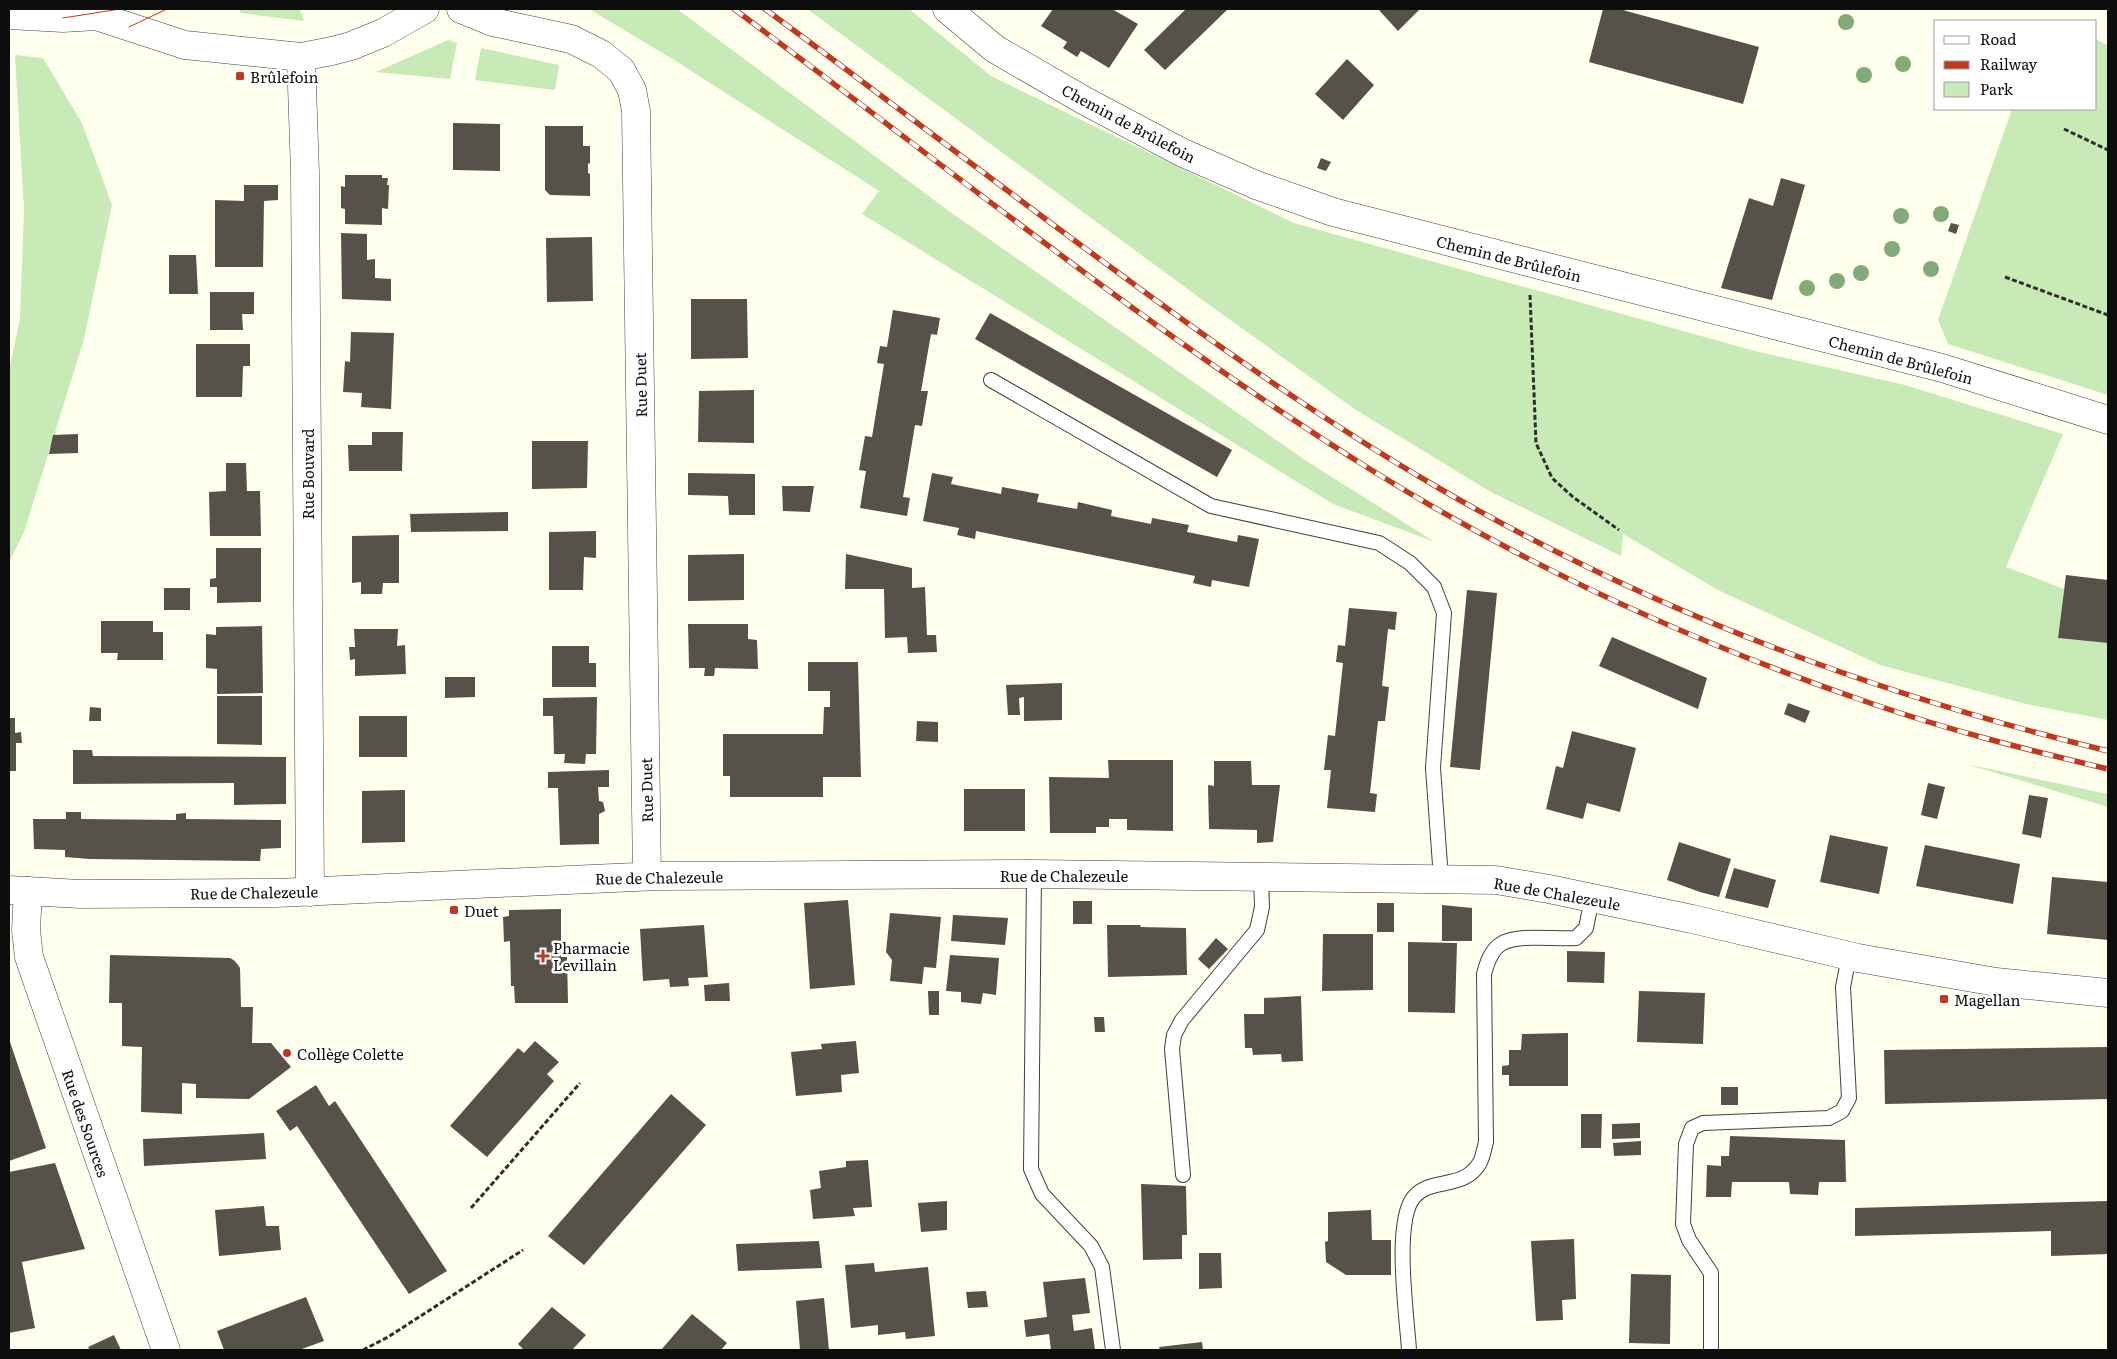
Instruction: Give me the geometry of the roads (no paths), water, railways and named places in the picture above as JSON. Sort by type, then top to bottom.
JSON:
[{"type":"street","points":[[9,15],[63,18],[96,16],[129,18],[185,45],[300,57],[351,46],[383,33],[424,9]]},
{"type":"street","name":"Rue Duet","points":[[462,9],[493,22],[571,39],[601,54],[621,70],[632,90],[636,110],[647,876]]},
{"type":"street","name":"Chemin de Brûlefoin","points":[[947,9],[995,49],[1085,101],[1181,152],[1256,185],[1333,212],[1942,368],[2108,420]]},
{"type":"street","points":[[9,31],[62,34],[129,18]]},
{"type":"street","name":"Rue Bouvard","points":[[300,57],[306,192],[310,892]]},
{"type":"street","name":"Rue de Chalezeule","points":[[18,890],[80,894],[310,892],[647,876],[1034,874],[1496,880],[1592,898],[1849,956],[1996,982],[2108,993]]},
{"type":"street","name":"Rue des Sources","points":[[18,890],[29,957],[166,1350]]},
{"type":"lane","points":[[991,380],[1211,506],[1379,543],[1410,563],[1434,587],[1444,613],[1433,768],[1441,879]]},
{"type":"lane","points":[[1034,874],[1031,1169],[1042,1194],[1091,1246],[1102,1267],[1113,1350]]},
{"type":"lane","points":[[1183,1175],[1172,1049],[1174,1035],[1182,1020],[1257,930],[1262,907],[1261,877]]},
{"type":"lane","points":[[1409,1350],[1401,1234],[1406,1208],[1424,1188],[1461,1181],[1479,1164],[1486,1142],[1484,974],[1488,959],[1501,944],[1517,939],[1576,938],[1586,928],[1592,898]]},
{"type":"lane","points":[[1712,1350],[1711,1273],[1689,1240],[1683,1224],[1686,1144],[1692,1128],[1704,1123],[1828,1118],[1842,1112],[1848,1098],[1843,987],[1849,956]]},
{"type":"tram line","points":[[63,18],[120,9]]},
{"type":"tram line","points":[[129,27],[167,9]]},
{"type":"railway","points":[[734,9],[1128,305],[1290,418],[1432,506],[1553,571],[1615,601],[1678,629],[1805,680],[1958,731],[2108,769]]},
{"type":"railway","points":[[765,9],[1075,241],[1237,358],[1316,412],[1396,463],[1516,531],[1597,572],[1679,609],[1848,675],[1934,703],[2108,751]]},
{"type":"place","name":"Brûlefoin","points":[[240,76]]},
{"type":"place","name":"Duet","points":[[454,910]]},
{"type":"place","name":"Pharmacie Levillain","points":[[543,956]]},
{"type":"place","name":"Magellan","points":[[1944,999]]},
{"type":"place","name":"Collège Colette","points":[[287,1053]]}]
